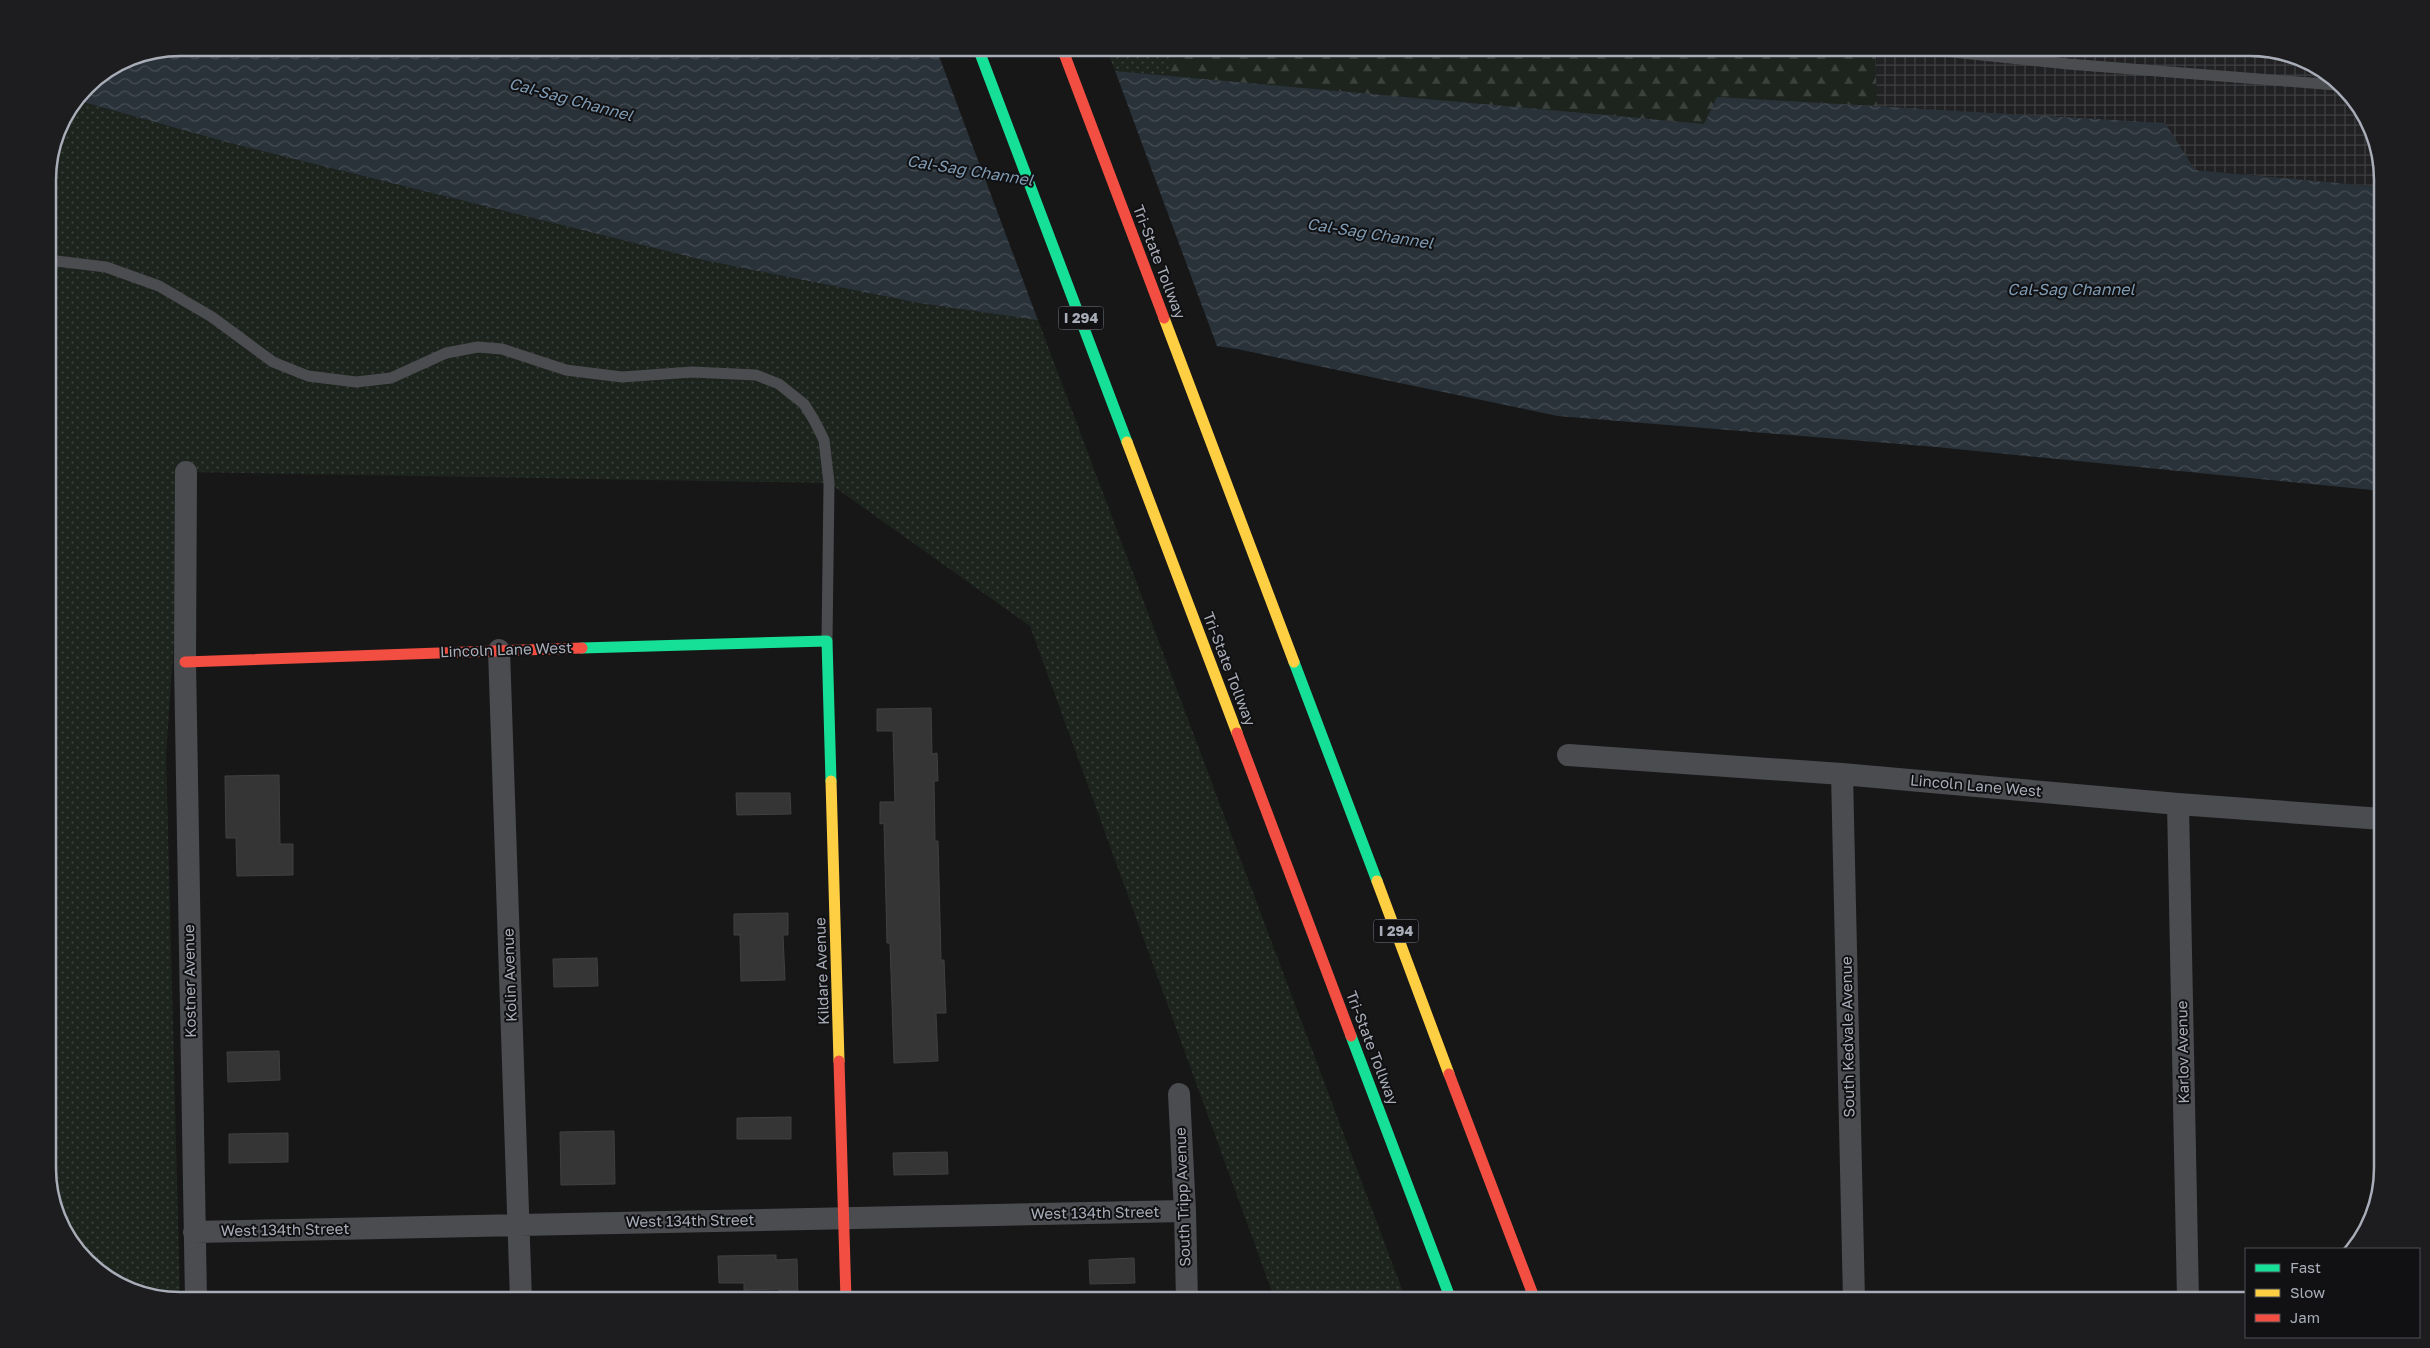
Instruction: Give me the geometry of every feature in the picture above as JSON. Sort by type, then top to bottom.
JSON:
[{"type":"main road","name":"Tri-State Tollway","points":[[981,56],[1448,1292]]},
{"type":"main road","name":"Tri-State Tollway","points":[[1065,56],[1532,1292]]},
{"type":"main road","name":"Lincoln Lane West","points":[[185,662],[499,650],[827,641]]},
{"type":"main road","name":"Kildare Avenue","points":[[827,641],[846,1292]]},
{"type":"street","name":"Kostner Avenue","points":[[186,472],[185,662],[196,1292]]},
{"type":"street","name":"Kolin Avenue","points":[[499,650],[520,1292]]},
{"type":"street","name":"Lincoln Lane West","points":[[1568,755],[1842,774],[2178,804],[2374,818]]},
{"type":"street","name":"South Kedvale Avenue","points":[[1842,774],[1854,1292]]},
{"type":"street","name":"Karlov Avenue","points":[[2178,804],[2188,1292]]},
{"type":"street","name":"South Tripp Avenue","points":[[1179,1094],[1187,1292]]},
{"type":"street","name":"West 134th Street","points":[[194,1232],[1185,1211]]},
{"type":"lane","points":[[1991,56],[2068,64],[2328,84]]},
{"type":"lane","points":[[57,261],[106,267],[159,286],[212,317],[274,362],[308,376],[356,382],[391,378],[446,352],[478,347],[502,349],[566,370],[584,373],[622,377],[692,372],[756,375],[779,384],[804,404],[824,440],[829,483],[827,641]]},
{"type":"shaded area","points":[[1172,56],[2266,57],[2282,60],[2312,73],[2338,92],[2357,118],[2367,140],[2371,156],[2373,186],[1168,76]]},
{"type":"green space","points":[[1109,56],[1172,56],[1168,76],[1115,71]]},
{"type":"green space","points":[[1172,56],[1875,56],[1877,106],[1717,97],[1705,124],[1168,76]]},
{"type":"green space","points":[[84,102],[230,143],[703,260],[919,303],[1038,320],[1403,1292],[1272,1292],[1030,626],[829,483],[186,472],[166,754],[180,1292],[148,1288],[118,1275],[98,1261],[77,1237],[69,1223],[63,1208],[57,1176],[57,164],[60,148],[69,125]]},
{"type":"water","name":"Cal-Sag Channel","points":[[180,56],[1039,56],[1115,71],[1704,124],[1717,97],[2165,123],[2195,170],[2373,186],[2373,490],[1936,447],[1558,416],[1237,349],[919,303],[703,260],[230,143],[84,102],[98,87],[118,73],[148,60]]},
{"type":"pier","points":[[939,56],[1052,56],[1114,68],[1218,349],[1039,323]]},
{"type":"building","points":[[931,708],[932,754],[937,753],[938,781],[934,781],[935,841],[938,841],[941,960],[944,960],[946,1013],[936,1013],[938,1061],[894,1063],[890,943],[887,943],[884,823],[880,824],[880,802],[895,802],[893,731],[877,731],[877,709]]},
{"type":"building","points":[[279,775],[280,844],[293,844],[293,875],[237,876],[236,838],[226,838],[225,776]]},
{"type":"building","points":[[736,793],[790,793],[791,814],[737,815]]},
{"type":"building","points":[[788,913],[788,935],[783,935],[785,980],[741,981],[740,935],[734,935],[734,914]]},
{"type":"building","points":[[597,958],[598,986],[554,987],[553,959]]},
{"type":"building","points":[[279,1051],[280,1080],[228,1082],[227,1052]]},
{"type":"building","points":[[791,1117],[791,1139],[737,1139],[737,1118]]},
{"type":"building","points":[[614,1131],[615,1184],[561,1185],[560,1132]]},
{"type":"building","points":[[288,1133],[288,1162],[229,1163],[229,1134]]},
{"type":"building","points":[[947,1152],[948,1174],[894,1175],[893,1153]]},
{"type":"building","points":[[776,1255],[776,1260],[797,1259],[798,1292],[779,1292],[779,1289],[744,1290],[744,1283],[719,1283],[718,1256]]},
{"type":"building","points":[[1134,1258],[1135,1283],[1090,1284],[1089,1260]]},
{"type":"traffic: fast","points":[[981,56],[1127,442]]},
{"type":"traffic: fast","points":[[582,648],[827,641],[831,781]]},
{"type":"traffic: fast","points":[[1294,662],[1377,881]]},
{"type":"traffic: fast","points":[[1351,1036],[1448,1292]]},
{"type":"traffic: slow","points":[[1164,318],[1294,662]]},
{"type":"traffic: slow","points":[[1127,442],[1237,733]]},
{"type":"traffic: slow","points":[[831,781],[839,1061]]},
{"type":"traffic: slow","points":[[1377,881],[1449,1074]]},
{"type":"traffic: jam","points":[[1065,56],[1164,318]]},
{"type":"traffic: jam","points":[[185,662],[582,648]]},
{"type":"traffic: jam","points":[[1237,733],[1351,1036]]},
{"type":"traffic: jam","points":[[839,1061],[846,1292]]},
{"type":"traffic: jam","points":[[1449,1074],[1532,1292]]}]
